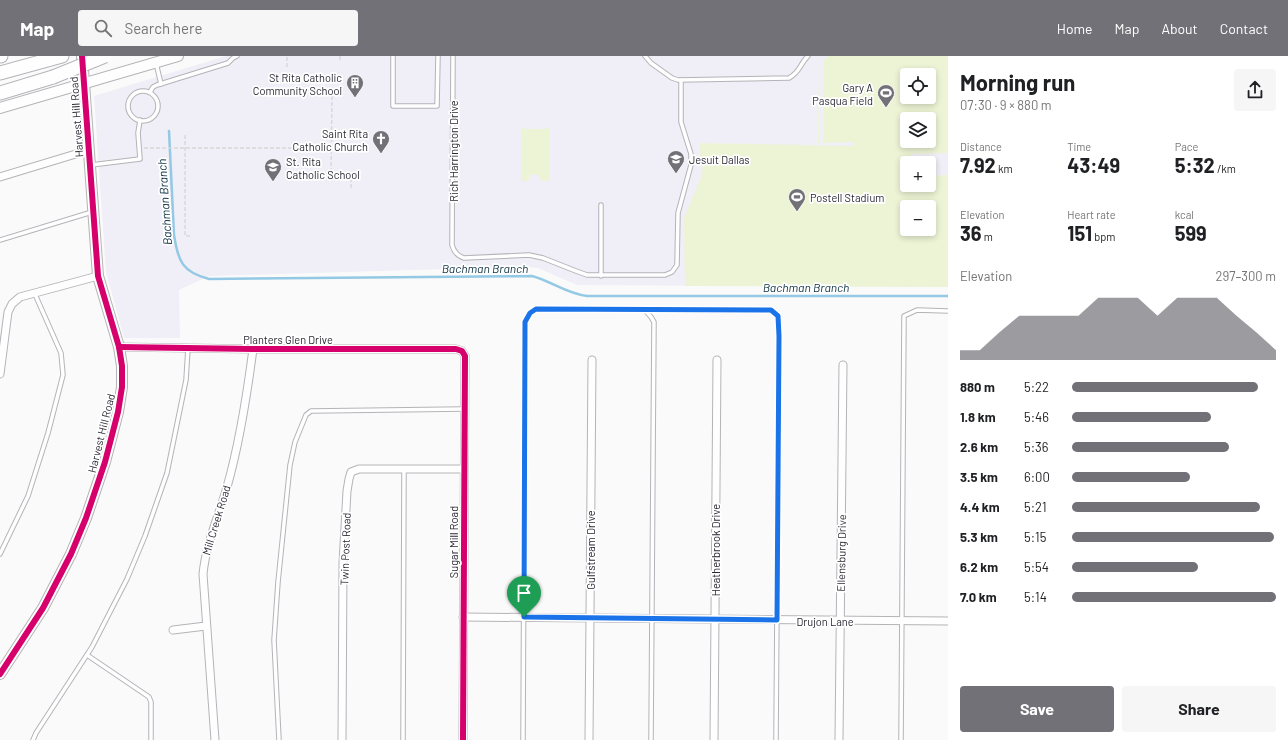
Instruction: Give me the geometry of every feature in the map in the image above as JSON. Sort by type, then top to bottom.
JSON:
[{"type":"highway","points":[[0,93],[53,77],[106,56]]},
{"type":"highway","points":[[0,73],[57,58]]},
{"type":"street","name":"Harvest Hill Road","points":[[0,674],[47,602],[71,554],[86,518],[105,462],[118,412],[122,387],[122,366],[119,347],[98,276],[82,56]]},
{"type":"street","points":[[0,108],[178,56]]},
{"type":"street","points":[[0,177],[79,153],[89,152]]},
{"type":"street","points":[[0,374],[8,312],[12,304],[20,297],[34,292],[98,276]]},
{"type":"street","name":"Planters Glen Drive","points":[[119,347],[253,349],[456,349]]},
{"type":"street","name":"Mill Creek Road","points":[[215,740],[206,626],[203,574],[204,560],[227,487],[239,436],[247,396],[253,349]]},
{"type":"street","name":"Sugar Mill Road","points":[[456,349],[462,351],[465,356],[463,740]]},
{"type":"street","name":"Gulfstream Drive","points":[[589,740],[592,360]]},
{"type":"street","name":"Heatherbrook Drive","points":[[714,740],[717,360]]},
{"type":"street","name":"Ellensburg Drive","points":[[839,740],[843,365]]},
{"type":"street","name":"Twin Post Road","points":[[342,740],[343,563],[349,479],[351,472],[359,469],[464,469]]},
{"type":"street","name":"Drujon Lane","points":[[463,617],[948,621]]},
{"type":"street","points":[[174,630],[206,626]]},
{"type":"lane","points":[[393,56],[393,106],[437,106],[438,56]]},
{"type":"lane","name":"Rich Harrington Drive","points":[[453,56],[452,245],[458,255],[464,258],[523,255],[537,256],[581,273],[601,276]]},
{"type":"lane","points":[[645,56],[651,63],[672,78],[681,80],[789,78],[797,74],[804,59],[808,56]]},
{"type":"lane","points":[[150,92],[153,87],[228,63],[234,57]]},
{"type":"lane","points":[[155,63],[161,84]]},
{"type":"lane","points":[[601,205],[601,276],[666,275],[675,269],[677,257],[678,213],[692,160],[681,122],[681,80]]},
{"type":"lane","points":[[139,91],[150,92],[157,99],[158,109],[153,117],[140,120],[130,112],[129,102],[131,97],[139,91]]},
{"type":"lane","points":[[90,165],[140,159],[138,133],[140,120]]},
{"type":"lane","points":[[0,240],[93,212]]},
{"type":"lane","points":[[0,554],[28,496],[48,433],[63,375],[61,353],[34,292]]},
{"type":"lane","points":[[523,740],[525,322],[530,313],[536,309],[771,310],[778,316],[776,740]]},
{"type":"lane","points":[[645,310],[654,322],[650,740]]},
{"type":"lane","points":[[901,740],[904,316],[917,310],[948,311]]},
{"type":"lane","points":[[33,740],[87,654],[127,580],[145,536],[167,473],[186,380],[188,348]]},
{"type":"lane","points":[[278,740],[274,640],[278,582],[290,465],[295,442],[306,415],[311,411],[464,409]]},
{"type":"lane","points":[[403,740],[404,469]]},
{"type":"lane","points":[[87,654],[149,696],[151,702],[151,740]]},
{"type":"path","points":[[287,56],[287,67]]},
{"type":"path","points":[[340,56],[340,62]]},
{"type":"path","points":[[331,174],[332,96]]},
{"type":"path","points":[[185,135],[185,236],[191,236]]},
{"type":"path","points":[[139,148],[344,148]]},
{"type":"path","points":[[294,174],[351,174],[351,189]]},
{"type":"shaded area","points":[[226,56],[948,56],[948,287],[577,285],[538,268],[518,266],[493,269],[209,276],[179,290],[180,338],[124,338],[106,272],[94,96]]},
{"type":"green space","name":"Postell Stadium","points":[[828,56],[948,56],[948,153],[912,154],[912,156],[900,156],[900,192],[936,192],[936,176],[948,175],[948,287],[685,286],[684,218],[702,175],[703,158],[700,158],[700,143],[853,146],[853,142],[818,143],[818,59],[819,142],[824,142],[824,60]]},
{"type":"green space","points":[[521,128],[549,128],[549,181],[540,180],[539,176],[536,174],[530,175],[528,181],[521,181]]},
{"type":"waterway","name":"Bachman Branch","points":[[169,131],[174,235],[177,252],[187,269],[209,279],[532,276],[573,293],[587,296],[948,296]]},
{"type":"cycle path","points":[[0,674],[43,608],[71,554],[86,518],[105,462],[118,412],[122,387],[122,366],[119,347],[98,276],[82,56]]},
{"type":"cycle path","points":[[119,347],[253,349],[456,349],[462,351],[465,356],[463,740]]},
{"type":"place","name":"St Rita Catholic Community School","points":[[355,98]]},
{"type":"place","name":"Gary A Pasqua Field","points":[[886,108]]},
{"type":"place","name":"Saint Rita Catholic Church","points":[[381,154]]},
{"type":"place","name":"Jesuit Dallas","points":[[676,174]]},
{"type":"place","name":"St. Rita Catholic School","points":[[273,182]]},
{"type":"place","name":"Postell Stadium","points":[[797,212]]},
{"type":"route","points":[[536,309],[771,310],[778,316],[779,321],[777,620],[524,617],[525,322],[530,313],[536,309]]}]
